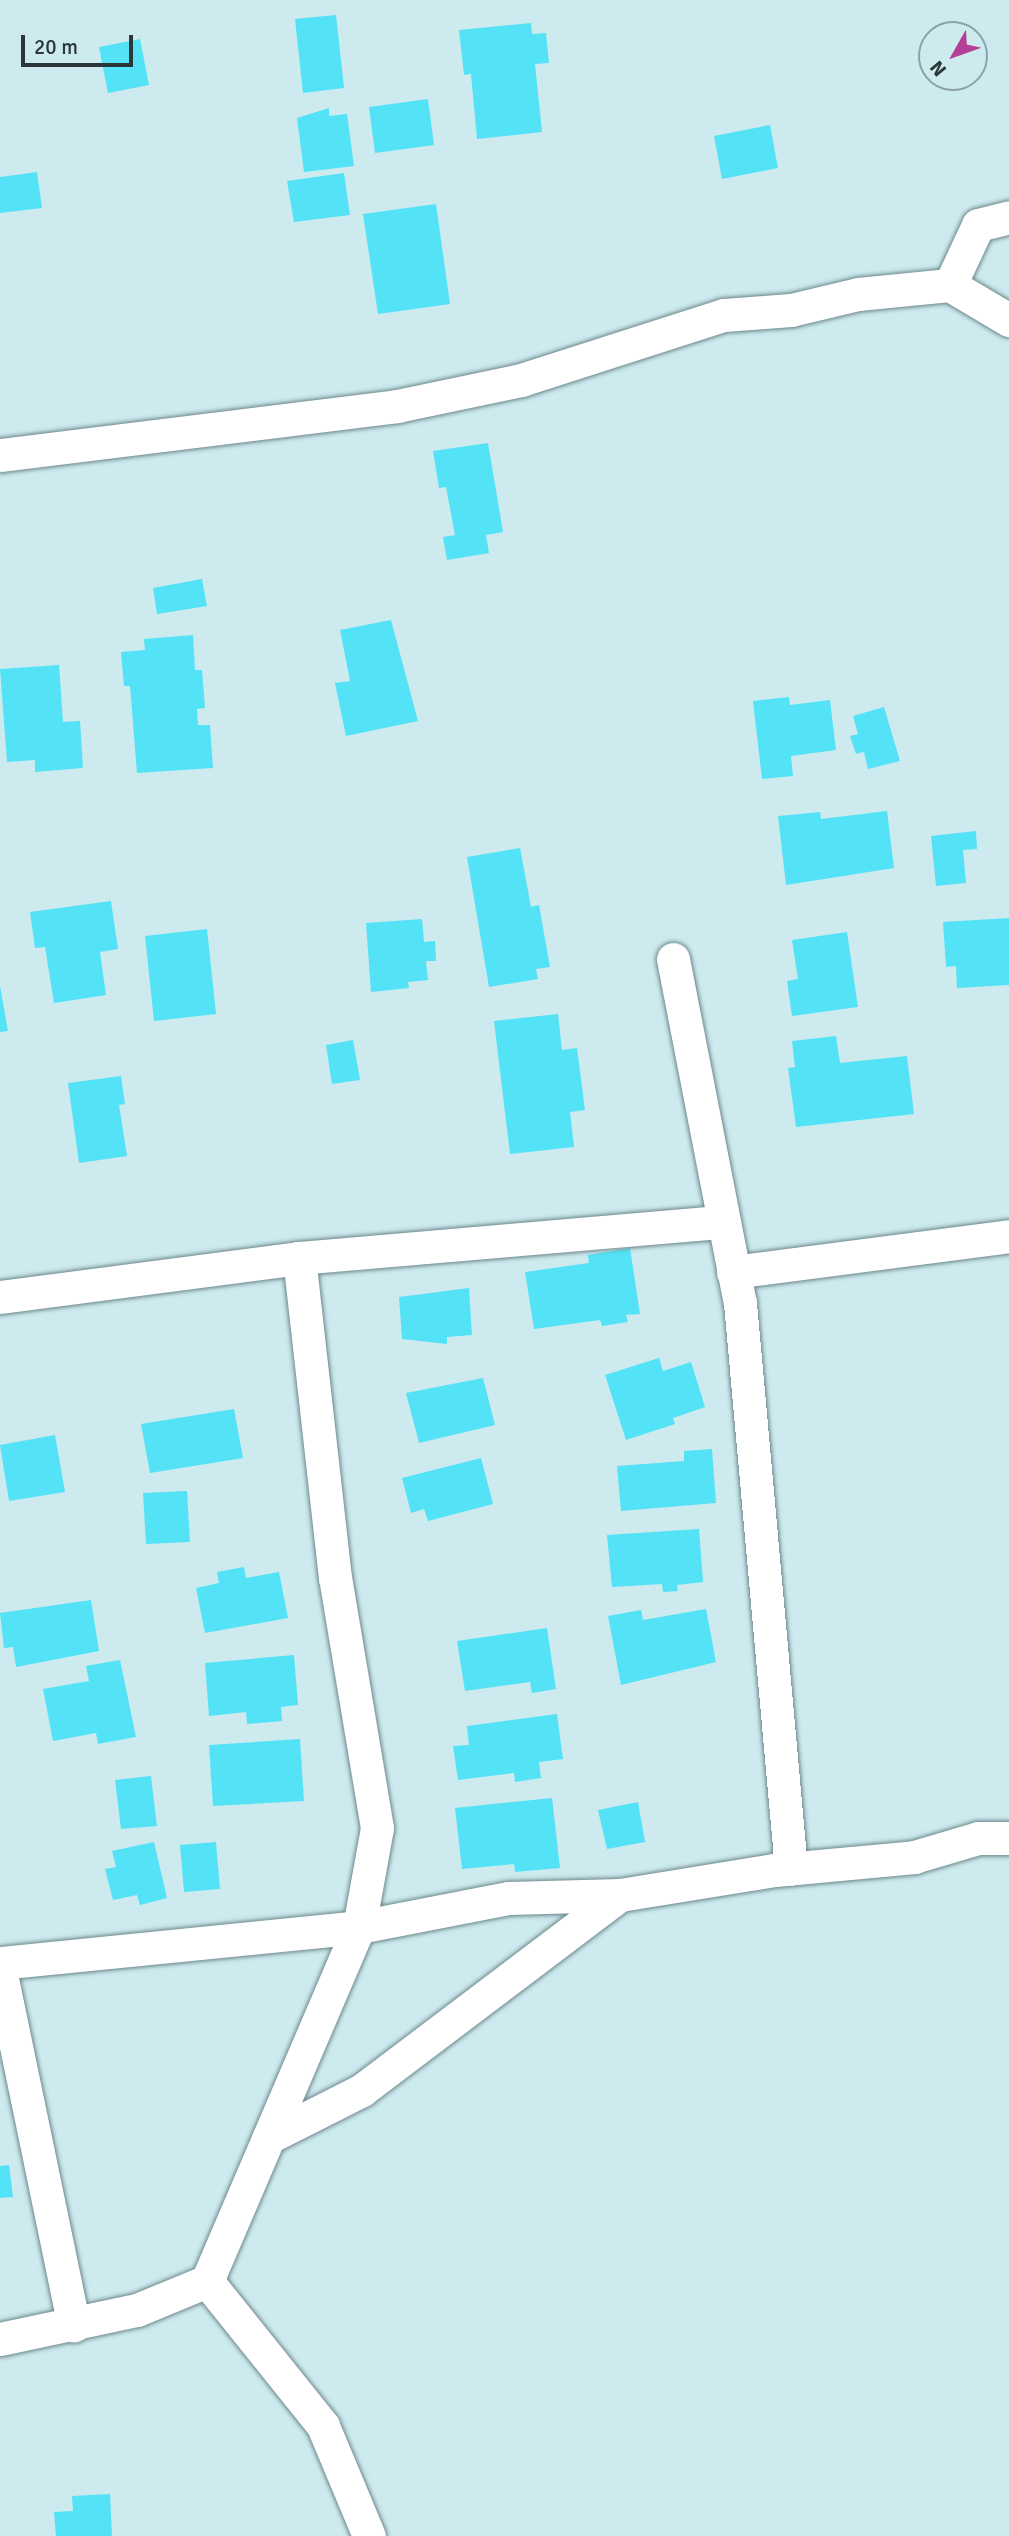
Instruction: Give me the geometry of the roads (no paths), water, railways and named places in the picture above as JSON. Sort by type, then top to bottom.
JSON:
[{"type":"street","points":[[950,285],[978,225],[1009,217]]},
{"type":"street","points":[[0,456],[397,405],[521,380],[724,316],[791,310],[858,294],[950,285],[1009,320]]},
{"type":"street","points":[[673,959],[733,1272],[791,1869]]},
{"type":"street","points":[[0,1297],[299,1258],[723,1222]]},
{"type":"street","points":[[733,1272],[1009,1236]]},
{"type":"street","points":[[0,2339],[137,2310],[207,2281],[359,1927],[377,1828],[335,1578],[299,1258]]},
{"type":"street","points":[[0,1963],[359,1927],[508,1898],[620,1895],[791,1869],[914,1857],[978,1838],[1009,1838]]},
{"type":"street","points":[[269,2137],[362,2090],[620,1895]]},
{"type":"street","points":[[0,1969],[74,2325]]},
{"type":"street","points":[[207,2281],[323,2426],[369,2536]]}]
